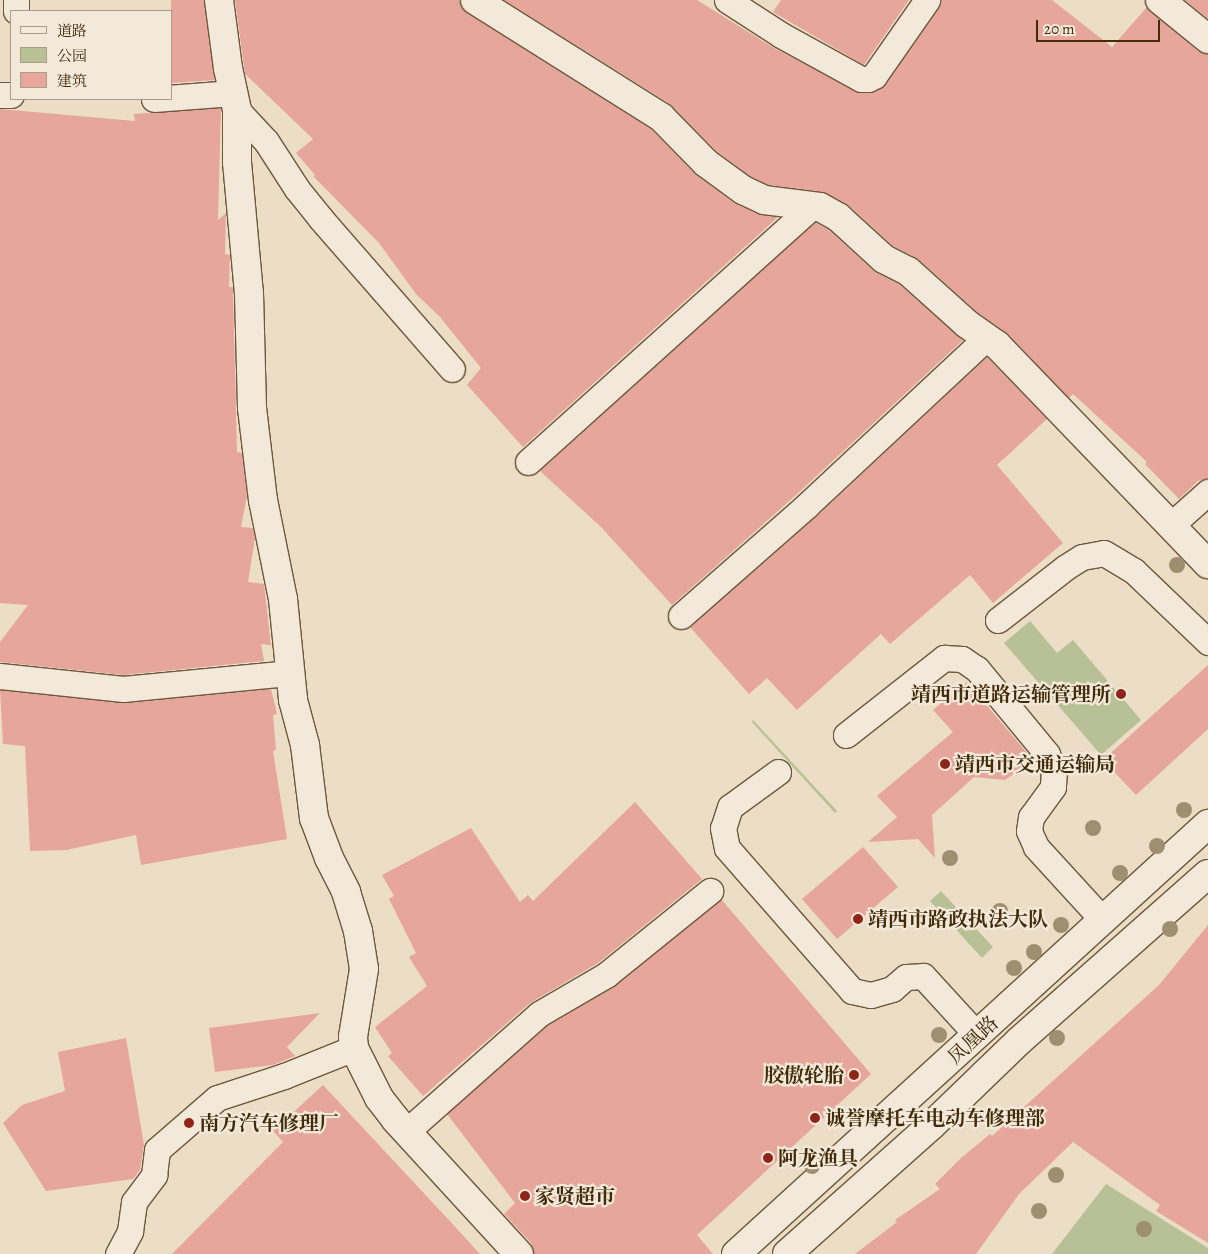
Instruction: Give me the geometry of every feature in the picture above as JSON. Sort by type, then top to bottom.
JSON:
[{"type":"street","points":[[219,0],[235,101],[237,162],[249,293],[252,408],[263,500],[283,599],[290,673],[304,744],[314,818],[329,858],[346,892],[358,931],[364,969],[353,1037],[354,1048],[379,1098],[519,1254]]},
{"type":"street","points":[[475,0],[661,117],[706,163],[743,190],[764,200],[820,207],[838,217],[884,259],[908,271],[1033,378],[1208,564]]},
{"type":"street","points":[[1160,0],[1208,39]]},
{"type":"street","name":"凤凰路","points":[[736,1254],[1208,824]]},
{"type":"street","name":"凤凰路","points":[[786,1254],[932,1125],[1019,1041],[1208,874]]},
{"type":"lane","points":[[727,0],[862,79],[874,76],[927,0]]},
{"type":"lane","points":[[172,99],[235,101],[266,141],[297,189],[321,219],[452,369]]},
{"type":"lane","points":[[528,462],[810,207]]},
{"type":"lane","points":[[681,616],[806,506],[986,338]]},
{"type":"lane","points":[[1171,525],[1208,492]]},
{"type":"lane","points":[[998,620],[1066,567],[1082,557],[1104,553],[1134,571],[1208,642]]},
{"type":"lane","points":[[846,735],[944,658],[962,659],[977,669],[1047,754],[1054,771],[1053,787],[1031,817],[1029,831],[1036,847],[1102,920]]},
{"type":"lane","points":[[0,676],[123,690],[290,673]]},
{"type":"lane","points":[[778,772],[730,807],[723,828],[727,848],[852,991],[871,995],[892,989],[906,977],[923,976],[977,1035]]},
{"type":"lane","points":[[408,1130],[539,1014],[606,975],[710,890]]},
{"type":"lane","points":[[118,1254],[130,1231],[134,1202],[154,1175],[157,1150],[217,1098],[284,1076],[354,1048]]},
{"type":"green space","points":[[1030,621],[1057,653],[1073,640],[1141,720],[1101,755],[1004,643]]},
{"type":"green space","points":[[753,720],[837,811],[835,813],[752,722]]},
{"type":"green space","points":[[941,891],[993,947],[982,958],[930,901]]},
{"type":"green space","points":[[1106,1184],[1208,1248],[1208,1254],[1052,1254]]},
{"type":"building","points":[[171,0],[204,0],[215,80],[172,83]]},
{"type":"building","points":[[235,0],[459,0],[467,13],[651,129],[695,174],[734,203],[758,214],[778,217],[523,447],[467,385],[481,368],[440,317],[416,294],[379,243],[313,176],[315,175],[296,153],[313,139],[245,74]]},
{"type":"building","points":[[504,0],[697,0],[774,48],[861,93],[874,92],[886,84],[939,8],[941,0],[1052,0],[1112,47],[1147,7],[1198,51],[1208,54],[1208,478],[1198,481],[1179,499],[1145,464],[1147,462],[1073,394],[1069,398],[1008,334],[977,312],[918,259],[893,246],[848,205],[822,192],[768,185],[751,177],[716,151],[670,104]]},
{"type":"building","points":[[781,0],[909,0],[864,65],[773,12]]},
{"type":"building","points":[[1185,0],[1208,0],[1208,19]]},
{"type":"building","points":[[221,108],[218,220],[226,213],[225,254],[230,255],[229,287],[233,287],[237,452],[242,453],[247,495],[241,527],[253,528],[255,538],[248,582],[264,584],[271,645],[261,644],[264,661],[123,675],[0,662],[0,642],[28,605],[0,603],[0,109],[135,121],[134,114]]},
{"type":"building","points":[[815,222],[829,230],[874,271],[899,284],[963,340],[796,495],[672,605],[601,527],[540,471]]},
{"type":"building","points":[[987,357],[1047,419],[997,465],[1063,543],[993,603],[970,575],[890,644],[881,634],[797,710],[767,678],[749,694],[690,627],[816,517]]},
{"type":"building","points":[[1208,665],[1208,729],[1136,795],[1103,760]]},
{"type":"building","points":[[967,682],[1028,754],[1022,768],[1005,780],[974,777],[932,815],[935,858],[918,839],[868,842],[897,817],[877,796],[953,732],[933,710]]},
{"type":"building","points":[[271,689],[277,714],[273,715],[276,750],[273,751],[287,839],[141,865],[136,835],[66,850],[30,851],[25,746],[3,744],[0,690],[124,703]]},
{"type":"building","points":[[635,802],[702,879],[598,963],[530,1003],[423,1096],[388,1056],[392,1053],[375,1027],[427,986],[409,957],[416,953],[389,899],[394,896],[382,875],[471,828],[520,902],[528,895],[533,901]]},
{"type":"building","points":[[863,847],[898,887],[837,939],[802,899]]},
{"type":"building","points":[[721,899],[871,1074],[697,1235],[713,1254],[534,1254],[531,1243],[504,1214],[515,1203],[447,1114],[547,1026],[615,986]]},
{"type":"building","points":[[1208,925],[1208,1243],[1156,1211],[1160,1205],[1073,1142],[1019,1194],[976,1254],[855,1254],[897,1222],[895,1220],[940,1189],[935,1184],[961,1158],[990,1134],[992,1136],[1159,985]]},
{"type":"building","points":[[320,1013],[287,1047],[295,1056],[273,1065],[215,1072],[209,1028]]},
{"type":"building","points":[[126,1038],[144,1145],[140,1170],[133,1179],[46,1191],[3,1123],[22,1105],[65,1091],[58,1052]]},
{"type":"building","points":[[323,1085],[480,1254],[172,1254],[283,1142],[273,1131]]},
{"type":"place","name":"靖西市道路运输管理所","points":[[1121,694]]},
{"type":"place","name":"靖西市交通运输局","points":[[945,764]]},
{"type":"place","name":"靖西市路政执法大队","points":[[858,919]]},
{"type":"place","name":"胶傲轮胎","points":[[854,1075]]},
{"type":"place","name":"诚誉摩托车电动车修理部","points":[[815,1118]]},
{"type":"place","name":"南方汽车修理厂","points":[[189,1123]]},
{"type":"place","name":"阿龙渔具","points":[[768,1158]]},
{"type":"place","name":"家贤超市","points":[[525,1196]]}]
